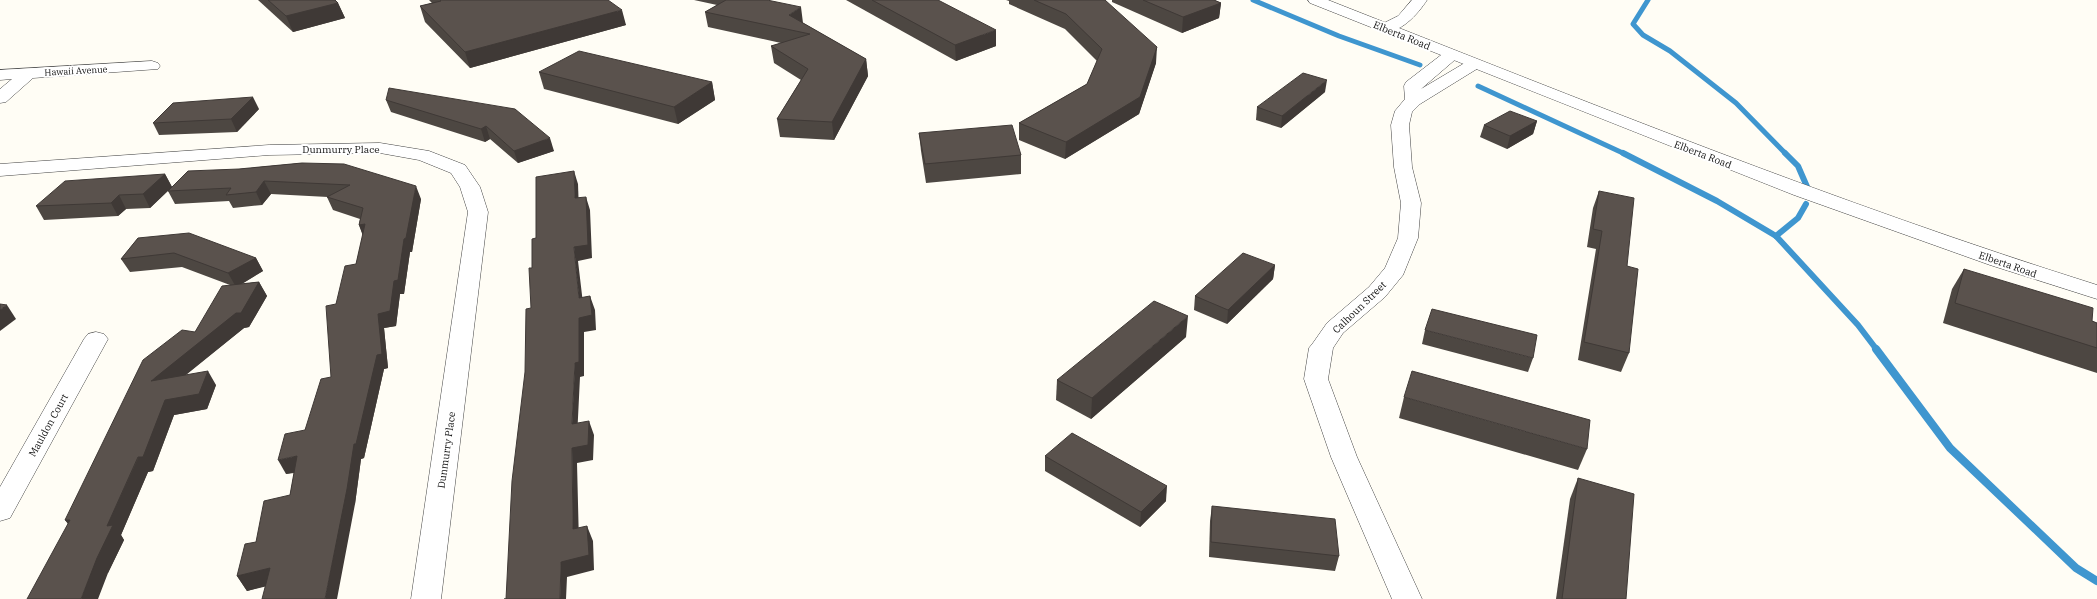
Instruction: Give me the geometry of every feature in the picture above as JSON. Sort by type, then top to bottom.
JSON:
[{"type":"street","name":"Elberta Road","points":[[1315,0],[1451,55],[1808,194],[1932,238],[2097,292]]},
{"type":"street","points":[[1385,28],[1403,19],[1420,0]]},
{"type":"street","name":"Calhoun Street","points":[[1414,100],[1412,86],[1451,55]]},
{"type":"street","name":"Calhoun Street","points":[[1407,599],[1344,457],[1316,379],[1321,348],[1335,328],[1377,292],[1395,270],[1408,238],[1411,220],[1411,203],[1403,167],[1400,125],[1404,111],[1414,100],[1474,64]]},
{"type":"street","name":"Hawaii Avenue","points":[[0,76],[152,66]]},
{"type":"street","points":[[0,98],[29,74]]},
{"type":"street","name":"Dunmurry Place","points":[[0,170],[320,148],[380,148],[423,156],[458,169],[470,187],[478,212],[426,599]]},
{"type":"street","name":"Mauldon Court","points":[[0,511],[96,339]]},
{"type":"building","points":[[268,0],[335,0],[338,3],[286,16]]},
{"type":"building","points":[[440,0],[608,0],[622,10],[465,52],[420,6],[441,1]]},
{"type":"building","points":[[726,0],[767,0],[801,7],[789,15],[866,59],[832,122],[777,119],[808,69],[771,46],[810,34],[705,12]]},
{"type":"building","points":[[872,0],[938,0],[996,30],[955,45]]},
{"type":"building","points":[[1034,0],[1105,0],[1157,47],[1140,97],[1066,142],[1019,123],[1087,84],[1102,49],[1066,14]]},
{"type":"building","points":[[1143,0],[1214,0],[1221,3],[1183,17]]},
{"type":"building","points":[[579,51],[712,82],[674,107],[539,72]]},
{"type":"building","points":[[1303,73],[1327,80],[1282,116],[1257,107]]},
{"type":"building","points":[[389,88],[515,109],[550,138],[514,151],[486,126],[481,129],[386,100]]},
{"type":"building","points":[[253,97],[231,119],[153,123],[173,103]]},
{"type":"building","points":[[1510,111],[1537,121],[1510,136],[1484,125]]},
{"type":"building","points":[[1012,125],[1021,155],[925,164],[919,133]]},
{"type":"building","points":[[302,163],[344,164],[416,186],[406,238],[404,239],[398,280],[394,281],[390,311],[378,314],[382,354],[377,355],[356,444],[354,444],[347,489],[325,599],[262,599],[270,568],[237,576],[245,544],[256,542],[264,501],[290,495],[297,456],[278,460],[285,434],[305,430],[321,379],[331,377],[326,306],[336,304],[345,266],[356,264],[365,224],[359,225],[363,208],[327,197],[350,185],[264,181],[256,192],[226,195],[231,188],[168,191],[188,171],[239,169]]},
{"type":"building","points":[[574,171],[575,198],[586,197],[588,245],[574,247],[579,298],[590,296],[592,315],[579,318],[579,362],[575,363],[572,424],[589,421],[588,445],[572,448],[573,529],[587,526],[589,555],[561,562],[560,599],[506,599],[512,481],[525,372],[526,309],[531,308],[529,268],[532,268],[532,239],[536,238],[536,177]]},
{"type":"building","points":[[165,174],[143,194],[119,195],[111,203],[36,206],[65,181]]},
{"type":"building","points":[[1599,191],[1634,198],[1627,266],[1638,269],[1629,353],[1584,342],[1602,231],[1593,229]]},
{"type":"building","points":[[189,233],[256,258],[228,273],[174,253],[121,259],[138,238]]},
{"type":"building","points":[[1243,253],[1275,265],[1228,310],[1195,296]]},
{"type":"building","points":[[1964,269],[2093,308],[2092,321],[2097,323],[2097,348],[1955,303]]},
{"type":"building","points":[[259,282],[241,313],[236,313],[151,381],[208,371],[199,394],[165,400],[143,457],[138,457],[107,526],[113,525],[97,558],[81,599],[27,599],[70,520],[65,520],[143,360],[182,330],[195,332],[222,286]]},
{"type":"building","points":[[1154,301],[1188,316],[1092,398],[1057,380]]},
{"type":"building","points":[[0,304],[7,305],[0,310]]},
{"type":"building","points":[[1432,309],[1537,335],[1533,358],[1425,330]]},
{"type":"building","points":[[1412,371],[1590,420],[1587,449],[1404,397]]},
{"type":"building","points":[[1072,433],[1167,486],[1141,512],[1045,456]]},
{"type":"building","points":[[1578,478],[1634,494],[1626,599],[1562,599]]},
{"type":"building","points":[[1212,506],[1335,519],[1339,556],[1211,542]]},
{"type":"waterway","points":[[1253,0],[1339,36],[1420,65]]},
{"type":"waterway","points":[[1648,0],[1633,24],[1643,35],[1670,51],[1736,103],[1786,154]]},
{"type":"waterway","points":[[1478,86],[1625,154]]},
{"type":"waterway","points":[[1625,154],[1717,201],[1776,236]]},
{"type":"waterway","points":[[1786,154],[1798,166],[1808,189]]},
{"type":"waterway","points":[[1776,236],[1798,218],[1806,204]]},
{"type":"waterway","points":[[1776,236],[1858,325],[1877,350]]},
{"type":"waterway","points":[[1876,349],[1950,448],[2076,568],[2097,581]]}]
